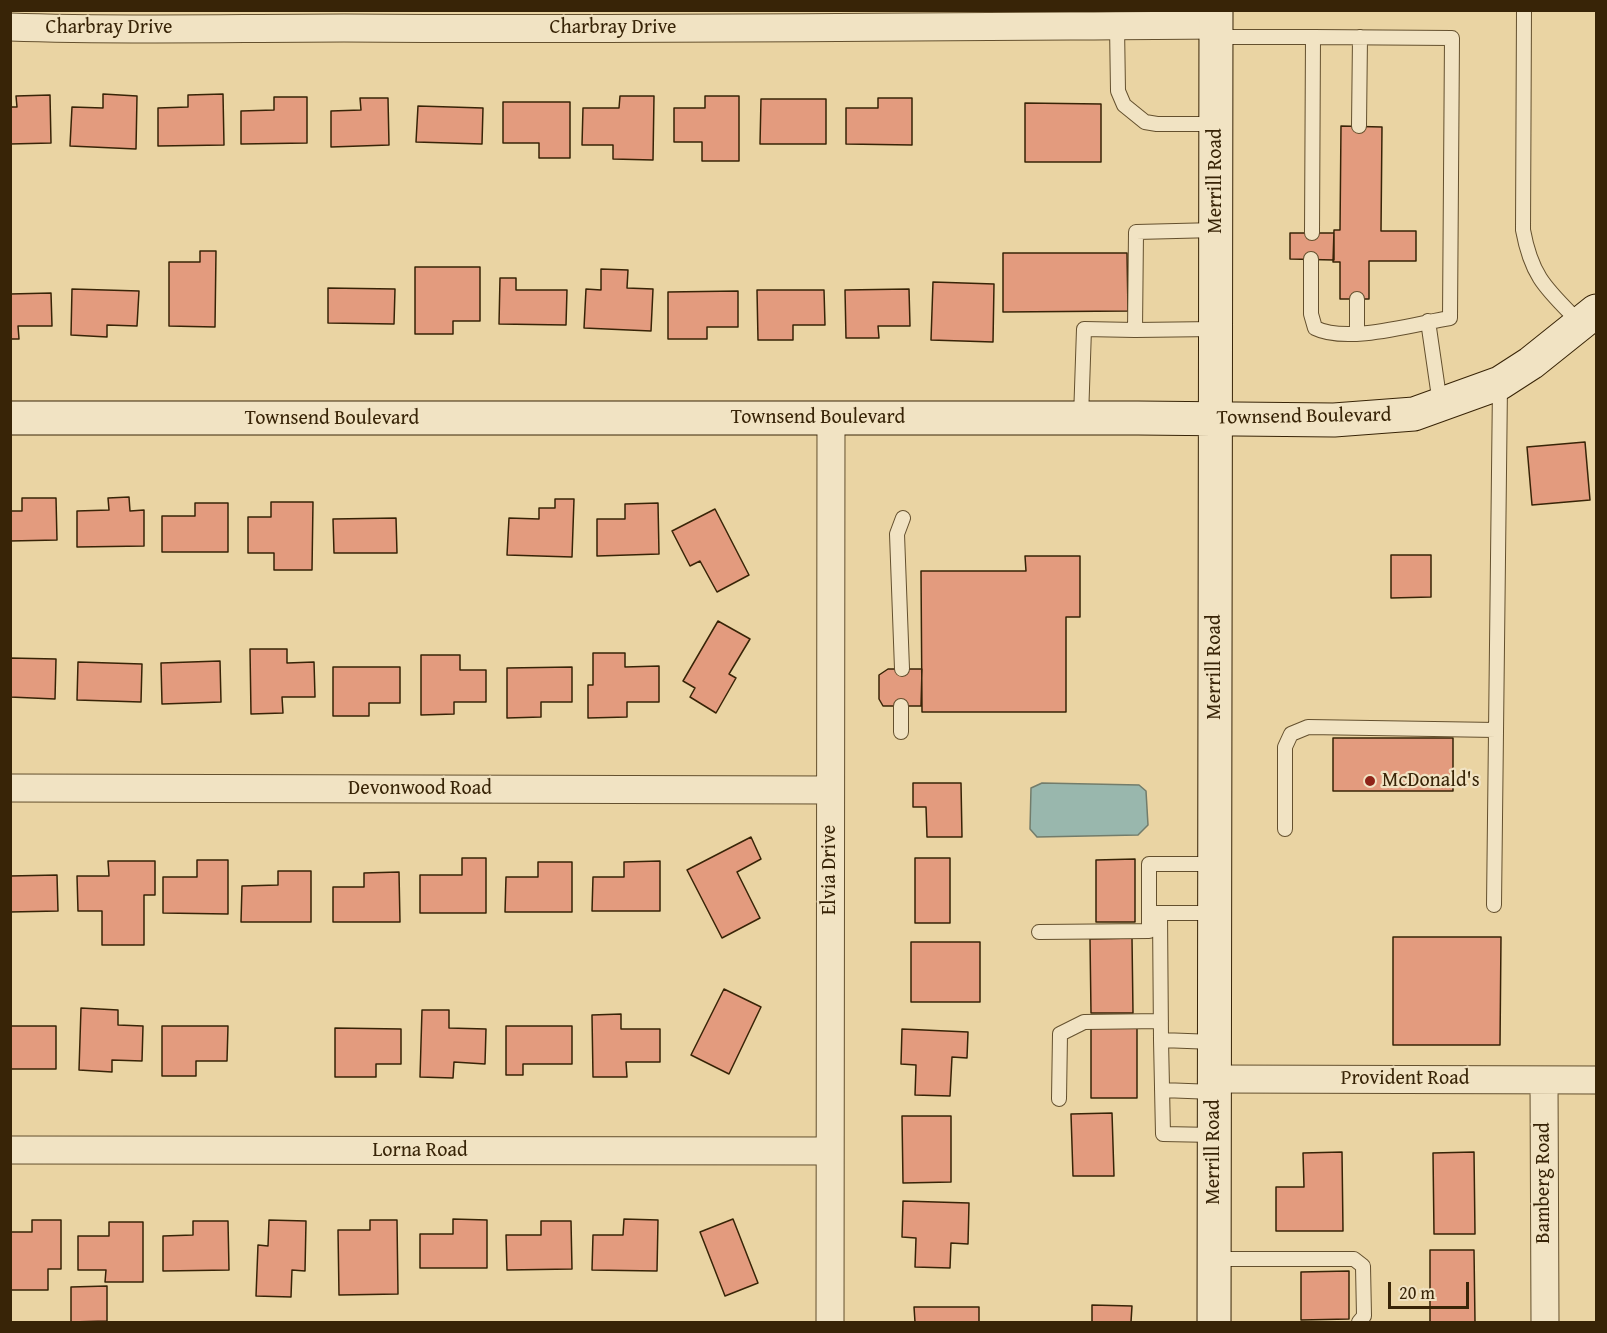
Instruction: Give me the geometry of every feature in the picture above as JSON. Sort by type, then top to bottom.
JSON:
[{"type":"street","name":"Charbray Drive","points":[[10,27],[73,29],[197,19],[523,29],[1216,24]]},
{"type":"street","name":"Merrill Road","points":[[1214,1323],[1216,24]]},
{"type":"street","name":"Townsend Boulevard","points":[[10,418],[1345,419],[1414,414],[1500,383],[1531,363],[1588,318]]},
{"type":"street","name":"Elvia Drive","points":[[830,1323],[831,418]]},
{"type":"street","name":"Devonwood Road","points":[[10,788],[830,790]]},
{"type":"street","name":"Bamberg Road","points":[[1544,1080],[1545,1323]]},
{"type":"street","name":"Provident Road","points":[[1214,1085],[1596,1080]]},
{"type":"street","name":"Lorna Road","points":[[10,1150],[830,1151]]},
{"type":"lane","points":[[1524,10],[1523,230],[1528,256],[1536,275],[1548,291],[1588,318]]},
{"type":"lane","points":[[1216,24],[1313,37],[1452,38],[1450,318],[1357,334],[1326,333],[1315,328],[1311,314],[1311,259]]},
{"type":"lane","points":[[1117,26],[1118,91],[1124,105],[1145,122],[1216,124]]},
{"type":"lane","points":[[1312,233],[1313,37]]},
{"type":"lane","points":[[1359,126],[1360,37]]},
{"type":"lane","points":[[1135,330],[1136,232],[1216,230]]},
{"type":"lane","points":[[1357,299],[1357,334]]},
{"type":"lane","points":[[1428,321],[1440,405]]},
{"type":"lane","points":[[1081,418],[1084,329],[1216,329]]},
{"type":"lane","points":[[1494,905],[1500,383]]},
{"type":"lane","points":[[902,669],[897,534],[903,518]]},
{"type":"lane","points":[[901,706],[901,732]]},
{"type":"lane","points":[[1285,829],[1285,747],[1291,734],[1308,727],[1496,730]]},
{"type":"lane","points":[[1214,864],[1149,864],[1155,913],[1161,1021],[1163,1134],[1214,1135]]},
{"type":"lane","points":[[1155,913],[1215,913]]},
{"type":"lane","points":[[1039,932],[1149,931],[1155,913]]},
{"type":"lane","points":[[1059,1099],[1060,1034],[1084,1022],[1161,1021]]},
{"type":"lane","points":[[1161,1040],[1214,1042]]},
{"type":"lane","points":[[1162,1090],[1214,1085]]},
{"type":"lane","points":[[1214,1259],[1354,1259],[1362,1266],[1364,1316],[1359,1323]]},
{"type":"water","points":[[1042,783],[1139,785],[1146,791],[1148,825],[1138,835],[1037,837],[1030,829],[1031,788]]},
{"type":"building","points":[[103,94],[137,96],[136,149],[70,146],[72,107],[103,108]]},
{"type":"building","points":[[223,94],[224,145],[158,146],[158,108],[188,107],[188,95]]},
{"type":"building","points":[[50,95],[51,143],[10,144],[10,107],[17,107],[16,96]]},
{"type":"building","points":[[620,96],[654,96],[653,160],[613,159],[613,145],[582,145],[583,108],[619,108]]},
{"type":"building","points":[[705,96],[739,96],[739,161],[702,161],[702,142],[674,142],[674,108],[705,108]]},
{"type":"building","points":[[274,97],[307,97],[307,143],[241,144],[241,111],[274,110]]},
{"type":"building","points":[[360,98],[388,98],[389,145],[331,147],[331,111],[361,110]]},
{"type":"building","points":[[878,98],[912,98],[912,145],[846,144],[846,108],[878,108]]},
{"type":"building","points":[[761,99],[826,99],[826,144],[760,144]]},
{"type":"building","points":[[503,102],[570,102],[570,158],[539,158],[539,143],[503,143]]},
{"type":"building","points":[[1025,103],[1101,104],[1101,162],[1025,162]]},
{"type":"building","points":[[418,106],[483,108],[482,144],[416,142]]},
{"type":"building","points":[[1341,126],[1382,127],[1381,231],[1416,231],[1416,261],[1369,261],[1369,299],[1340,299],[1340,262],[1333,262],[1334,230],[1340,230]]},
{"type":"building","points":[[1290,233],[1334,233],[1334,260],[1290,259]]},
{"type":"building","points":[[200,251],[216,251],[215,327],[169,326],[169,262],[200,262]]},
{"type":"building","points":[[1003,253],[1127,253],[1128,311],[1003,312]]},
{"type":"building","points":[[415,267],[480,267],[480,321],[453,321],[453,334],[415,334]]},
{"type":"building","points":[[601,269],[628,270],[627,288],[653,289],[651,331],[584,328],[586,289],[601,290]]},
{"type":"building","points":[[500,278],[516,278],[516,290],[567,290],[566,325],[499,324]]},
{"type":"building","points":[[933,282],[994,284],[993,342],[931,340]]},
{"type":"building","points":[[328,288],[395,289],[394,324],[328,323]]},
{"type":"building","points":[[72,289],[139,291],[137,326],[107,325],[107,337],[71,335]]},
{"type":"building","points":[[909,289],[910,326],[878,326],[879,338],[846,338],[845,290]]},
{"type":"building","points":[[757,290],[824,290],[825,325],[793,325],[793,340],[758,340]]},
{"type":"building","points":[[738,291],[738,327],[707,327],[707,339],[668,339],[668,292]]},
{"type":"building","points":[[51,293],[52,326],[18,326],[19,339],[10,339],[10,294]]},
{"type":"building","points":[[1585,442],[1590,500],[1532,505],[1527,447]]},
{"type":"building","points":[[129,497],[130,511],[144,510],[144,546],[77,547],[77,511],[109,510],[108,498]]},
{"type":"building","points":[[22,498],[56,498],[57,540],[10,541],[10,511],[22,511]]},
{"type":"building","points":[[555,499],[574,499],[572,557],[507,555],[509,518],[539,519],[539,508],[555,508]]},
{"type":"building","points":[[271,502],[313,502],[312,570],[274,570],[274,553],[248,553],[248,517],[271,517]]},
{"type":"building","points":[[195,503],[228,503],[228,552],[162,552],[162,516],[195,516]]},
{"type":"building","points":[[658,503],[659,554],[597,556],[597,519],[625,519],[625,504]]},
{"type":"building","points":[[715,509],[749,575],[717,592],[700,561],[690,566],[672,531]]},
{"type":"building","points":[[396,518],[397,553],[334,553],[333,519]]},
{"type":"building","points":[[1391,555],[1431,555],[1431,597],[1391,598]]},
{"type":"building","points":[[1025,556],[1080,556],[1080,617],[1066,617],[1066,712],[922,712],[921,571],[1026,571]]},
{"type":"building","points":[[718,621],[750,639],[729,674],[736,678],[716,713],[690,697],[695,688],[683,681]]},
{"type":"building","points":[[250,649],[287,649],[287,663],[314,662],[315,697],[282,697],[283,713],[251,714]]},
{"type":"building","points":[[593,653],[625,653],[625,667],[659,666],[659,702],[627,702],[627,717],[588,718],[588,685],[593,685]]},
{"type":"building","points":[[421,655],[460,655],[460,670],[486,670],[486,702],[454,702],[454,714],[421,715]]},
{"type":"building","points":[[10,658],[56,659],[55,699],[10,697]]},
{"type":"building","points":[[220,661],[221,702],[162,704],[161,663]]},
{"type":"building","points":[[78,662],[142,664],[141,702],[77,700]]},
{"type":"building","points":[[333,667],[400,667],[400,703],[369,703],[369,716],[333,716]]},
{"type":"building","points":[[572,667],[572,702],[541,702],[541,717],[507,718],[507,668]]},
{"type":"building","points":[[888,669],[922,669],[921,706],[883,706],[879,699],[879,675]]},
{"type":"building","points":[[1333,738],[1453,738],[1453,791],[1333,791]]},
{"type":"building","points":[[913,783],[961,783],[962,837],[927,837],[926,807],[913,807]]},
{"type":"building","points":[[751,837],[761,859],[737,872],[760,918],[722,938],[687,870]]},
{"type":"building","points":[[462,858],[486,858],[486,913],[420,913],[420,875],[462,875]]},
{"type":"building","points":[[915,858],[950,858],[950,923],[915,923]]},
{"type":"building","points":[[1135,859],[1135,922],[1096,922],[1096,860]]},
{"type":"building","points":[[197,860],[228,860],[228,914],[163,913],[163,877],[197,877]]},
{"type":"building","points":[[108,861],[155,861],[155,895],[144,895],[144,945],[102,945],[102,911],[78,911],[77,876],[109,876]]},
{"type":"building","points":[[660,861],[660,911],[592,911],[593,877],[624,877],[624,862]]},
{"type":"building","points":[[538,862],[572,862],[572,912],[505,912],[506,877],[538,877]]},
{"type":"building","points":[[278,871],[311,871],[311,922],[241,922],[242,886],[278,885]]},
{"type":"building","points":[[399,872],[400,922],[333,922],[333,887],[364,887],[364,873]]},
{"type":"building","points":[[57,875],[58,911],[10,912],[10,876]]},
{"type":"building","points":[[1393,937],[1501,937],[1500,1045],[1393,1045]]},
{"type":"building","points":[[1132,938],[1133,1013],[1091,1013],[1090,939]]},
{"type":"building","points":[[911,942],[980,942],[980,1002],[911,1002]]},
{"type":"building","points":[[724,989],[761,1007],[729,1074],[691,1055]]},
{"type":"building","points":[[81,1008],[118,1010],[118,1025],[143,1026],[142,1061],[112,1060],[112,1072],[79,1070]]},
{"type":"building","points":[[422,1010],[449,1010],[449,1028],[486,1029],[485,1064],[454,1062],[453,1078],[420,1077]]},
{"type":"building","points":[[621,1014],[621,1029],[660,1029],[660,1062],[626,1062],[627,1077],[593,1077],[592,1015]]},
{"type":"building","points":[[1137,1025],[1137,1098],[1091,1098],[1091,1026]]},
{"type":"building","points":[[10,1026],[56,1026],[56,1069],[10,1069]]},
{"type":"building","points":[[162,1026],[228,1026],[227,1061],[196,1061],[196,1076],[162,1076]]},
{"type":"building","points":[[506,1026],[572,1026],[572,1064],[523,1064],[523,1075],[506,1075]]},
{"type":"building","points":[[335,1028],[401,1029],[401,1064],[376,1064],[376,1077],[335,1077]]},
{"type":"building","points":[[902,1029],[968,1032],[967,1058],[952,1057],[950,1096],[915,1095],[916,1065],[901,1064]]},
{"type":"building","points":[[1112,1113],[1114,1176],[1073,1176],[1071,1114]]},
{"type":"building","points":[[902,1116],[951,1116],[951,1182],[903,1183]]},
{"type":"building","points":[[1342,1152],[1343,1231],[1276,1231],[1276,1187],[1304,1187],[1303,1153]]},
{"type":"building","points":[[1474,1152],[1475,1234],[1434,1234],[1433,1153]]},
{"type":"building","points":[[903,1201],[969,1203],[968,1244],[951,1243],[950,1268],[915,1267],[916,1238],[902,1237]]},
{"type":"building","points":[[453,1219],[487,1220],[487,1268],[420,1268],[420,1234],[453,1234]]},
{"type":"building","points":[[624,1219],[658,1220],[657,1271],[592,1270],[593,1235],[623,1235]]},
{"type":"building","points":[[733,1219],[758,1283],[725,1296],[700,1232]]},
{"type":"building","points":[[32,1220],[61,1220],[61,1269],[48,1269],[48,1290],[10,1290],[10,1232],[32,1232]]},
{"type":"building","points":[[269,1220],[306,1221],[305,1271],[292,1270],[291,1297],[256,1296],[258,1245],[268,1246]]},
{"type":"building","points":[[370,1220],[397,1220],[398,1294],[339,1295],[338,1230],[370,1230]]},
{"type":"building","points":[[193,1221],[228,1221],[229,1270],[163,1271],[163,1236],[193,1235]]},
{"type":"building","points":[[541,1221],[571,1221],[572,1269],[507,1270],[506,1235],[541,1235]]},
{"type":"building","points":[[109,1222],[143,1222],[143,1282],[105,1282],[106,1270],[78,1270],[78,1236],[109,1236]]},
{"type":"building","points":[[1430,1250],[1474,1250],[1475,1322],[1430,1322]]},
{"type":"building","points":[[1349,1271],[1349,1319],[1301,1320],[1301,1272]]},
{"type":"building","points":[[107,1286],[107,1321],[71,1322],[71,1287]]},
{"type":"building","points":[[1092,1305],[1132,1306],[1131,1322],[1092,1322]]},
{"type":"building","points":[[914,1307],[979,1307],[979,1322],[915,1322]]},
{"type":"place","name":"McDonald's","points":[[1370,781]]}]
